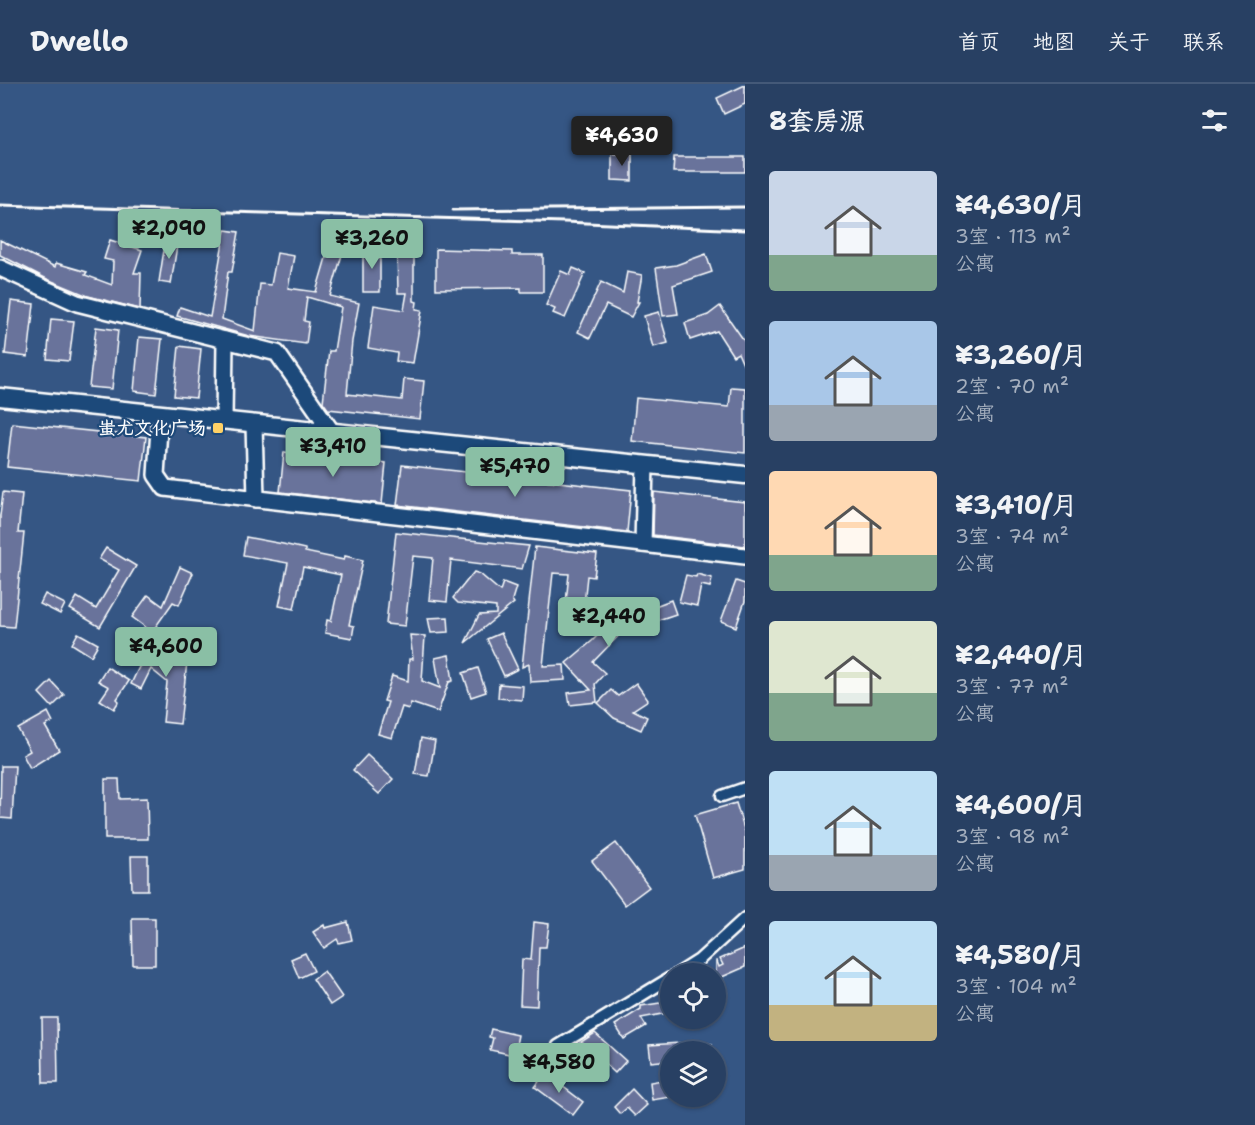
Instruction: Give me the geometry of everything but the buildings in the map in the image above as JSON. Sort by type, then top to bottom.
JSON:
[{"type":"main road","points":[[0,398],[745,476]]},
{"type":"street","points":[[0,268],[77,303],[277,353],[332,432]]},
{"type":"street","points":[[224,421],[225,340]]},
{"type":"street","points":[[160,414],[156,475],[165,488],[745,556]]},
{"type":"street","points":[[254,424],[256,499]]},
{"type":"street","points":[[643,544],[645,465]]},
{"type":"street","points":[[722,796],[745,788]]},
{"type":"street","points":[[694,963],[745,918]]},
{"type":"street","points":[[558,1061],[558,1046],[660,984]]},
{"type":"railway","points":[[0,205],[564,222],[745,230]]},
{"type":"railway","points":[[453,210],[745,207]]},
{"type":"place","name":"蚩尤文化广场","points":[[218,428]]}]
